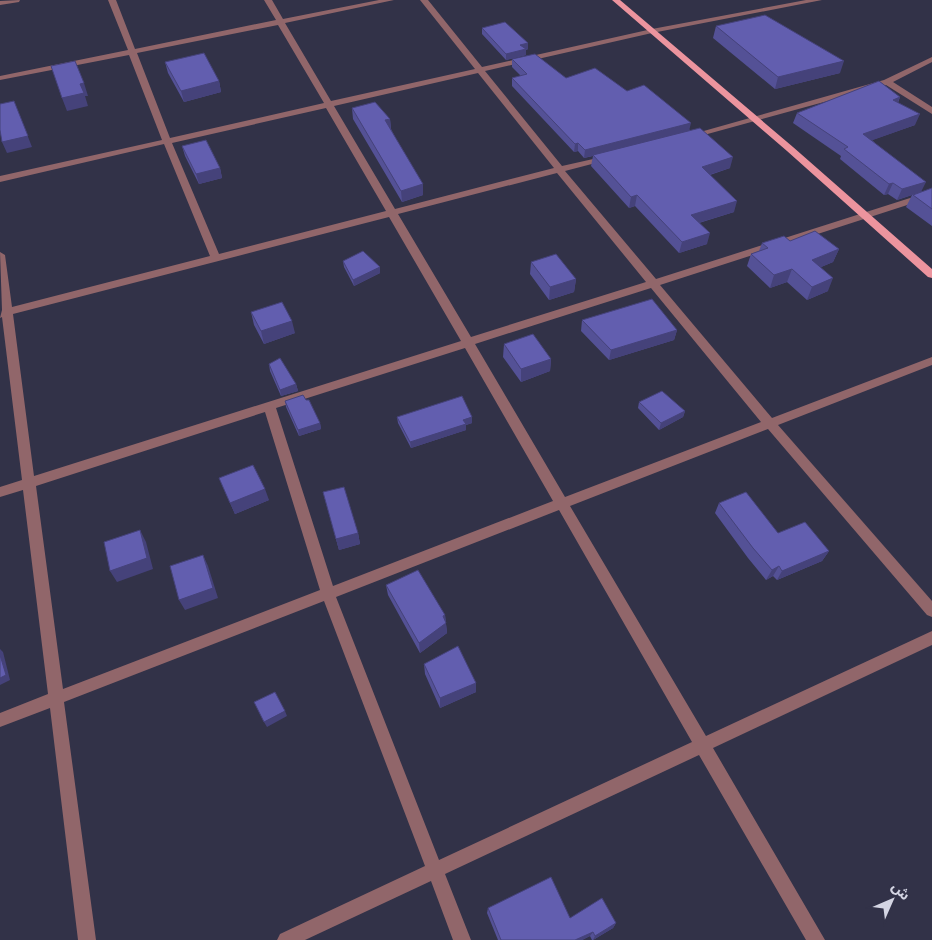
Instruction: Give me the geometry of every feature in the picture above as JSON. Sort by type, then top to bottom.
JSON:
[{"type":"main road","points":[[616,0],[932,275]]},
{"type":"street","points":[[0,3],[16,0]]},
{"type":"street","points":[[112,0],[167,141],[216,258]]},
{"type":"street","points":[[268,0],[816,940]]},
{"type":"street","points":[[0,78],[390,0]]},
{"type":"street","points":[[424,0],[559,170],[770,424],[932,610]]},
{"type":"street","points":[[0,179],[652,31],[818,0]]},
{"type":"street","points":[[680,138],[887,82],[932,59]]},
{"type":"street","points":[[887,82],[932,111]]},
{"type":"street","points":[[3,313],[615,155]]},
{"type":"street","points":[[0,492],[932,194]]},
{"type":"street","points":[[0,255],[3,313],[28,483],[87,940]]},
{"type":"street","points":[[0,720],[932,361]]},
{"type":"street","points":[[269,406],[328,593],[462,940]]},
{"type":"street","points":[[286,940],[932,638]]},
{"type":"building","points":[[765,15],[844,61],[778,77],[716,26]]},
{"type":"building","points":[[505,22],[528,43],[520,45],[526,49],[506,54],[482,28]]},
{"type":"building","points":[[204,53],[219,81],[181,91],[165,62]]},
{"type":"building","points":[[535,54],[566,78],[595,68],[627,91],[644,85],[691,123],[585,150],[578,143],[575,144],[512,78],[527,74],[512,59]]},
{"type":"building","points":[[75,61],[84,83],[80,84],[84,93],[62,98],[51,66]]},
{"type":"building","points":[[879,81],[900,97],[893,100],[920,114],[863,134],[926,182],[902,189],[893,183],[889,184],[844,149],[848,147],[797,113]]},
{"type":"building","points":[[14,101],[28,136],[2,142],[0,104]]},
{"type":"building","points":[[375,102],[390,119],[385,120],[423,184],[401,191],[352,108]]},
{"type":"building","points":[[700,128],[733,157],[702,167],[737,201],[691,215],[710,233],[682,242],[637,195],[631,197],[593,155]]},
{"type":"building","points":[[206,140],[220,168],[196,174],[182,146]]},
{"type":"building","points":[[932,188],[932,209],[913,195]]},
{"type":"building","points":[[815,231],[839,249],[812,260],[833,278],[812,287],[792,269],[774,275],[751,254],[768,248],[762,243],[784,236],[790,241]]},
{"type":"building","points":[[363,251],[380,267],[353,280],[343,261]]},
{"type":"building","points":[[556,254],[576,279],[550,287],[531,262]]},
{"type":"building","points":[[652,299],[677,330],[611,350],[582,320]]},
{"type":"building","points":[[282,302],[292,321],[261,331],[251,312]]},
{"type":"building","points":[[533,334],[551,359],[521,369],[504,344]]},
{"type":"building","points":[[280,358],[296,384],[280,390],[269,364]]},
{"type":"building","points":[[662,391],[685,411],[661,423],[639,402]]},
{"type":"building","points":[[303,395],[306,400],[309,400],[320,423],[298,430],[285,401]]},
{"type":"building","points":[[462,396],[472,417],[463,420],[466,424],[410,442],[397,417]]},
{"type":"building","points":[[253,465],[265,489],[230,503],[219,478]]},
{"type":"building","points":[[344,487],[358,533],[336,539],[323,492]]},
{"type":"building","points":[[746,492],[778,533],[805,522],[829,551],[782,571],[779,566],[772,570],[719,503]]},
{"type":"building","points":[[140,530],[147,558],[110,571],[104,542]]},
{"type":"building","points":[[203,555],[213,588],[179,600],[170,566]]},
{"type":"building","points":[[418,570],[445,615],[443,616],[446,623],[419,643],[386,585]]},
{"type":"building","points":[[458,646],[476,683],[440,698],[424,664]]},
{"type":"building","points":[[0,655],[6,675],[0,678]]},
{"type":"building","points":[[275,692],[285,711],[264,722],[254,702]]},
{"type":"building","points":[[551,877],[570,918],[602,898],[616,923],[595,936],[593,932],[575,940],[501,940],[488,908]]}]
